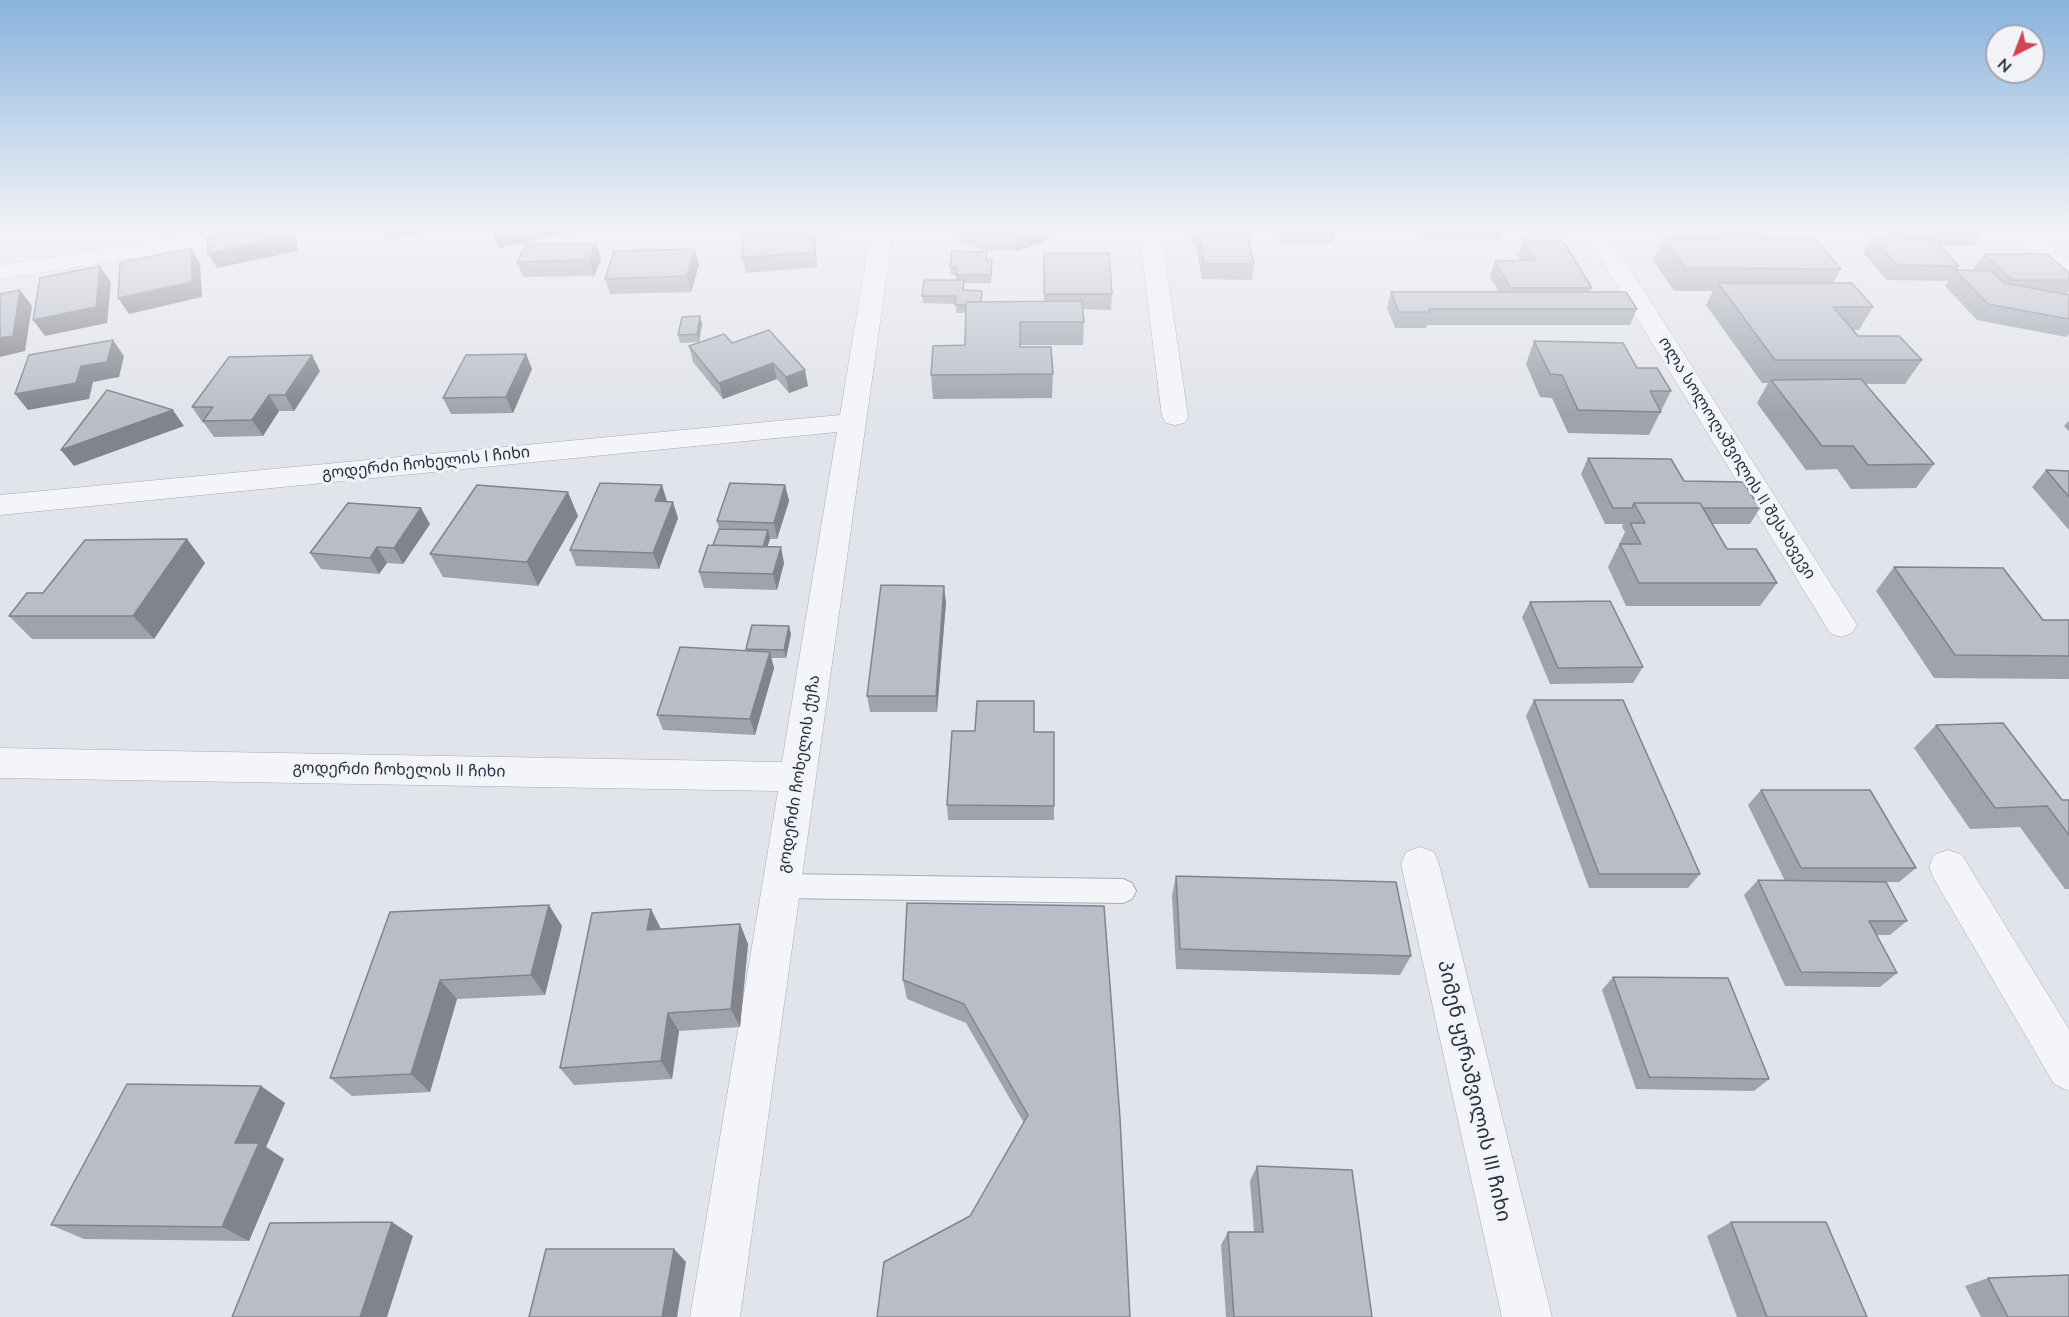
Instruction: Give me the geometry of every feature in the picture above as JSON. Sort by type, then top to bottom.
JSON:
[{"type":"street","name":"გოდერძი ჩოხელის ქუჩა","points":[[715,1317],[872,291]]},
{"type":"street","points":[[1158,291],[1175,417]]},
{"type":"street","name":"ოლა სოლოღაშვილის II შესახვევი","points":[[1632,291],[1841,625]]},
{"type":"street","name":"გოდერძი ჩოხელის I ჩიხი","points":[[0,505],[852,422]]},
{"type":"street","name":"გოდერძი ჩოხელის II ჩიხი","points":[[0,763],[798,777]]},
{"type":"street","name":"პიმენ ყურაშვილის III ჩიხი","points":[[1420,864],[1527,1317]]},
{"type":"street","points":[[1948,867],[2069,1069]]},
{"type":"lane","points":[[782,886],[1123,891]]},
{"type":"building","points":[[20,291],[13,336],[0,338],[0,294]]},
{"type":"building","points":[[38,291],[98,291],[96,307],[33,320]]},
{"type":"building","points":[[118,291],[148,291],[118,298]]},
{"type":"building","points":[[923,291],[982,291],[981,302],[966,302],[966,305],[955,305],[956,296],[922,296]]},
{"type":"building","points":[[1044,291],[1112,291],[1112,294],[1044,294]]},
{"type":"building","points":[[1724,291],[1859,291],[1873,307],[1833,307],[1858,336],[1899,336],[1922,360],[1775,360]]},
{"type":"building","points":[[1976,291],[2050,291],[2069,295],[2069,319],[1988,304]]},
{"type":"building","points":[[1391,292],[1626,292],[1637,309],[1429,309],[1430,312],[1399,312]]},
{"type":"building","points":[[1082,301],[1084,322],[1020,322],[1020,347],[1051,347],[1053,374],[931,375],[933,346],[965,345],[966,302]]},
{"type":"building","points":[[700,316],[697,334],[678,335],[682,317]]},
{"type":"building","points":[[769,330],[805,370],[786,377],[773,363],[719,383],[689,346],[724,334],[732,343]]},
{"type":"building","points":[[113,340],[107,362],[81,366],[76,383],[15,394],[29,355]]},
{"type":"building","points":[[1534,341],[1623,343],[1637,368],[1657,368],[1671,391],[1650,391],[1661,412],[1578,410],[1562,375],[1550,374]]},
{"type":"building","points":[[526,354],[506,397],[443,398],[466,355]]},
{"type":"building","points":[[312,355],[285,395],[269,395],[252,420],[203,421],[213,407],[192,407],[229,357]]},
{"type":"building","points":[[1861,379],[1934,464],[1868,465],[1853,446],[1822,446],[1771,380]]},
{"type":"building","points":[[107,390],[173,410],[61,450]]},
{"type":"building","points":[[1588,458],[1671,459],[1684,481],[1743,482],[1760,508],[1703,508],[1700,503],[1634,503],[1632,508],[1613,508]]},
{"type":"building","points":[[2046,470],[2069,471],[2069,497]]},
{"type":"building","points":[[600,483],[662,485],[655,501],[673,502],[653,553],[570,550]]},
{"type":"building","points":[[730,483],[785,485],[774,523],[717,521]]},
{"type":"building","points":[[477,485],[568,492],[527,562],[430,554]]},
{"type":"building","points":[[348,503],[421,508],[394,548],[377,547],[370,558],[310,553]]},
{"type":"building","points":[[1634,503],[1700,503],[1727,549],[1756,549],[1777,583],[1639,583],[1620,544],[1641,544],[1630,523],[1645,523]]},
{"type":"building","points":[[719,529],[768,530],[763,547],[713,545]]},
{"type":"building","points":[[187,539],[133,616],[9,616],[27,593],[43,593],[85,540]]},
{"type":"building","points":[[708,545],[781,547],[773,574],[699,572]]},
{"type":"building","points":[[1894,567],[2003,568],[2043,620],[2069,620],[2069,656],[1955,655]]},
{"type":"building","points":[[881,585],[944,586],[936,696],[867,696]]},
{"type":"building","points":[[1610,601],[1643,667],[1558,668],[1530,602]]},
{"type":"building","points":[[752,625],[789,626],[784,650],[746,649]]},
{"type":"building","points":[[680,647],[770,652],[750,719],[657,715]]},
{"type":"building","points":[[1534,700],[1623,700],[1700,874],[1599,874]]},
{"type":"building","points":[[977,701],[1034,701],[1034,732],[1054,732],[1054,806],[947,805],[952,731],[975,731]]},
{"type":"building","points":[[2003,723],[2062,800],[2069,800],[2069,835],[2047,806],[1995,808],[1936,725]]},
{"type":"building","points":[[1761,790],[1870,790],[1916,868],[1801,868]]},
{"type":"building","points":[[1176,876],[1396,882],[1411,956],[1180,949]]},
{"type":"building","points":[[1758,880],[1886,882],[1907,921],[1869,921],[1897,973],[1801,972]]},
{"type":"building","points":[[907,903],[1104,906],[1120,1118],[1130,1317],[877,1317],[884,1262],[970,1216],[1028,1115],[964,1004],[903,980]]},
{"type":"building","points":[[549,905],[531,975],[440,980],[411,1074],[330,1078],[390,912]]},
{"type":"building","points":[[651,909],[647,930],[740,924],[731,1009],[668,1013],[661,1061],[560,1068],[592,913]]},
{"type":"building","points":[[1613,977],[1728,978],[1769,1079],[1649,1077]]},
{"type":"building","points":[[127,1084],[261,1086],[235,1143],[259,1143],[222,1227],[51,1225]]},
{"type":"building","points":[[1257,1166],[1352,1170],[1372,1317],[1234,1317],[1228,1232],[1263,1232]]},
{"type":"building","points":[[392,1222],[360,1317],[232,1317],[270,1223]]},
{"type":"building","points":[[1731,1222],[1826,1222],[1867,1317],[1767,1317]]},
{"type":"building","points":[[546,1249],[674,1249],[662,1317],[529,1317]]},
{"type":"building","points":[[2069,1275],[2069,1317],[2008,1317],[1988,1278]]}]
